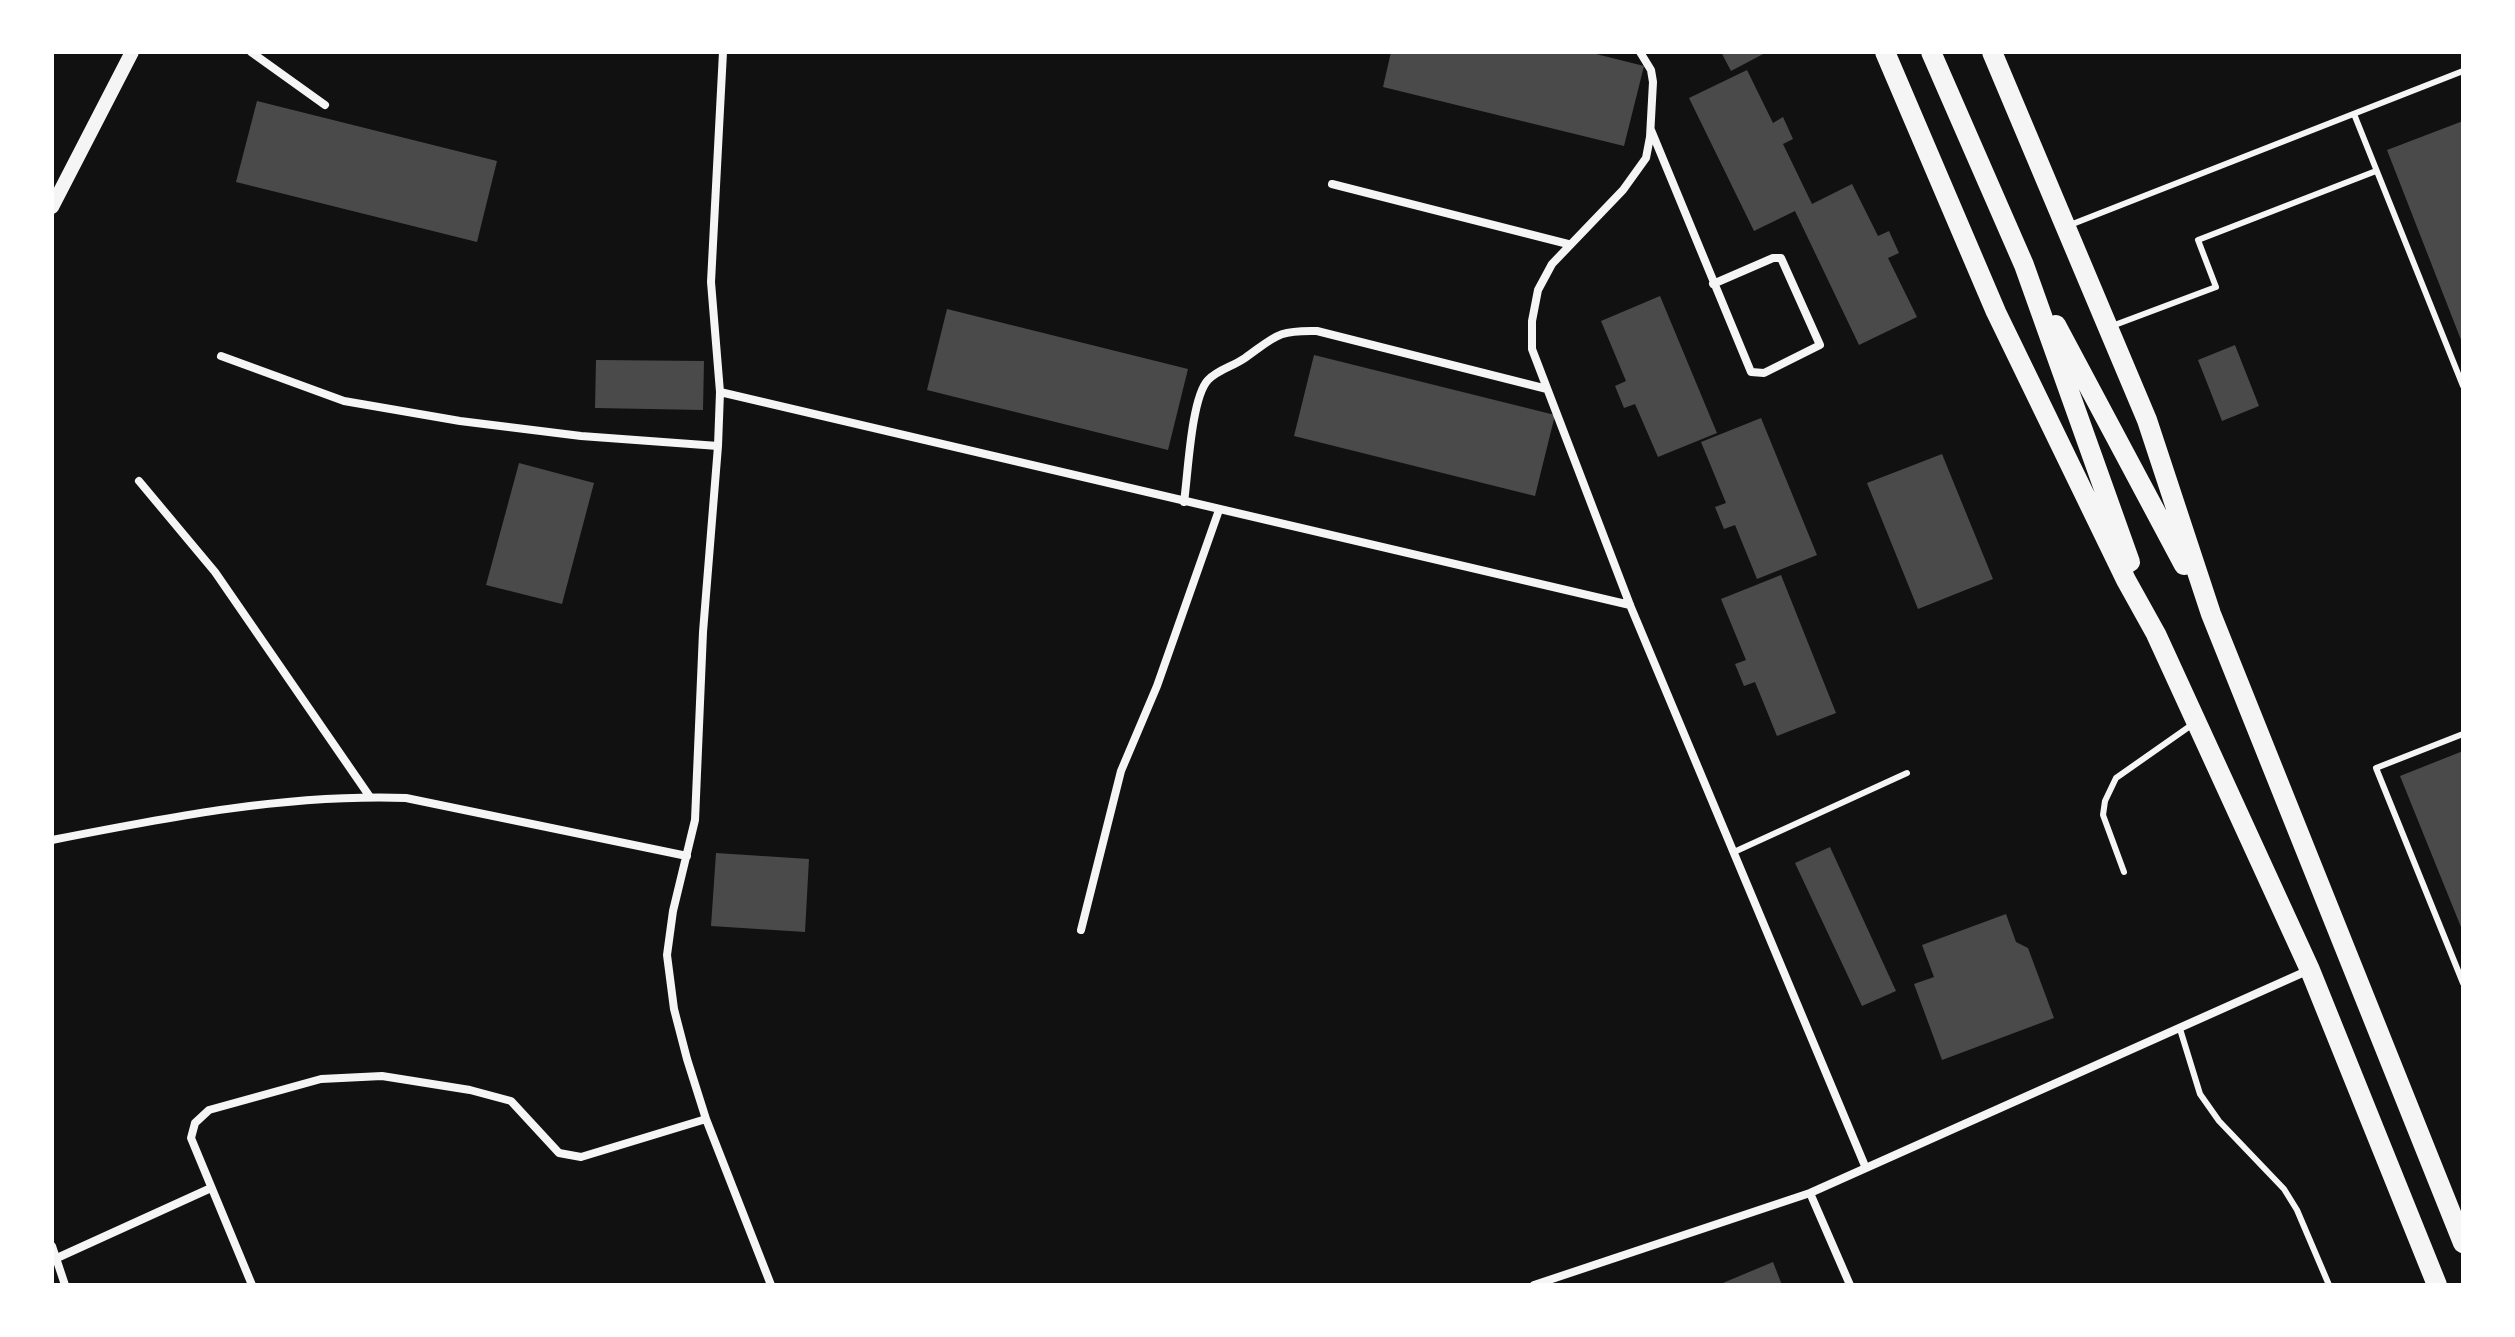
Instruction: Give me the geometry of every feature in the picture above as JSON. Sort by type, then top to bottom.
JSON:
[{"type":"main road","points":[[1885,52],[1996,312],[2126,580],[2156,634]]},
{"type":"main road","points":[[1931,52],[2024,265],[2156,634],[2310,970],[2437,1285]]},
{"type":"main road","points":[[1992,52],[2147,420],[2211,614],[2463,1243]]},
{"type":"main road","points":[[2024,265],[2211,614]]},
{"type":"street","points":[[52,207],[132,52]]},
{"type":"street","points":[[251,52],[325,105]]},
{"type":"street","points":[[723,52],[711,282],[720,392],[703,632],[695,820],[673,911],[667,955],[674,1009],[706,1119],[771,1285]]},
{"type":"street","points":[[1640,52],[1651,70],[1651,129],[1646,158],[1623,190],[1552,264],[1538,290],[1532,321],[1532,349],[1630,605],[1865,1166]]},
{"type":"street","points":[[1651,129],[1713,284],[1751,372],[1764,373],[1820,345],[1781,258],[1773,258],[1713,284]]},
{"type":"street","points":[[1332,184],[1568,244]]},
{"type":"street","points":[[1184,502],[1197,404],[1204,383],[1220,370],[1241,361],[1275,334],[1292,330],[1317,331],[1547,389]]},
{"type":"street","points":[[221,356],[344,401],[460,421],[566,434],[718,446]]},
{"type":"street","points":[[720,392],[1630,605]]},
{"type":"street","points":[[139,481],[215,572],[370,797]]},
{"type":"street","points":[[1081,930],[1121,771],[1157,686],[1219,510]]},
{"type":"street","points":[[52,840],[195,812],[274,802],[370,797],[406,798],[687,856]]},
{"type":"street","points":[[1534,1285],[1810,1193],[2310,970]]},
{"type":"street","points":[[252,1285],[191,1138],[195,1123],[209,1110],[321,1079],[382,1076],[470,1090],[511,1101],[559,1153],[581,1157],[706,1119]]},
{"type":"street","points":[[57,1258],[211,1188]]},
{"type":"street","points":[[1810,1193],[1850,1285]]},
{"type":"street","points":[[52,1246],[65,1285]]},
{"type":"lane","points":[[2066,227],[2463,71]]},
{"type":"lane","points":[[2354,114],[2463,386]]},
{"type":"lane","points":[[2109,327],[2216,287],[2198,240],[2376,171]]},
{"type":"lane","points":[[2124,872],[2103,815],[2105,801],[2116,778],[2195,722]]},
{"type":"lane","points":[[2463,734],[2376,768],[2463,983]]},
{"type":"lane","points":[[1734,852],[1907,773]]},
{"type":"lane","points":[[2180,1029],[2200,1094],[2219,1121],[2284,1189],[2297,1210],[2329,1285]]},
{"type":"building","points":[[1391,52],[1588,52],[1644,66],[1624,146],[1383,87]]},
{"type":"building","points":[[1721,52],[1767,52],[1731,71]]},
{"type":"building","points":[[1747,70],[1773,123],[1783,117],[1793,139],[1783,144],[1812,204],[1852,184],[1878,236],[1889,231],[1899,253],[1888,258],[1917,317],[1859,345],[1795,211],[1754,231],[1689,98]]},
{"type":"building","points":[[257,101],[497,161],[477,242],[236,182]]},
{"type":"building","points":[[2463,121],[2463,345],[2387,150]]},
{"type":"building","points":[[1660,296],[1717,433],[1658,457],[1635,404],[1624,408],[1615,386],[1626,381],[1601,321]]},
{"type":"building","points":[[947,309],[1188,369],[1168,450],[927,390]]},
{"type":"building","points":[[2235,345],[2259,406],[2222,421],[2198,360]]},
{"type":"building","points":[[1314,355],[1555,415],[1535,496],[1294,436]]},
{"type":"building","points":[[596,360],[704,361],[703,410],[595,408]]},
{"type":"building","points":[[1761,418],[1817,555],[1757,579],[1735,525],[1724,529],[1715,507],[1726,503],[1701,442]]},
{"type":"building","points":[[1942,454],[1993,579],[1918,609],[1867,483]]},
{"type":"building","points":[[519,463],[594,483],[562,604],[486,585]]},
{"type":"building","points":[[1781,575],[1836,713],[1777,736],[1755,682],[1744,686],[1735,664],[1746,660],[1721,599]]},
{"type":"building","points":[[2463,751],[2463,932],[2400,776]]},
{"type":"building","points":[[1830,847],[1896,991],[1862,1006],[1795,863]]},
{"type":"building","points":[[716,853],[809,859],[805,932],[711,926]]},
{"type":"building","points":[[2006,914],[2016,942],[2028,948],[2054,1018],[1942,1060],[1914,984],[1934,977],[1922,945]]},
{"type":"building","points":[[1773,1262],[1782,1285],[1718,1285]]}]
